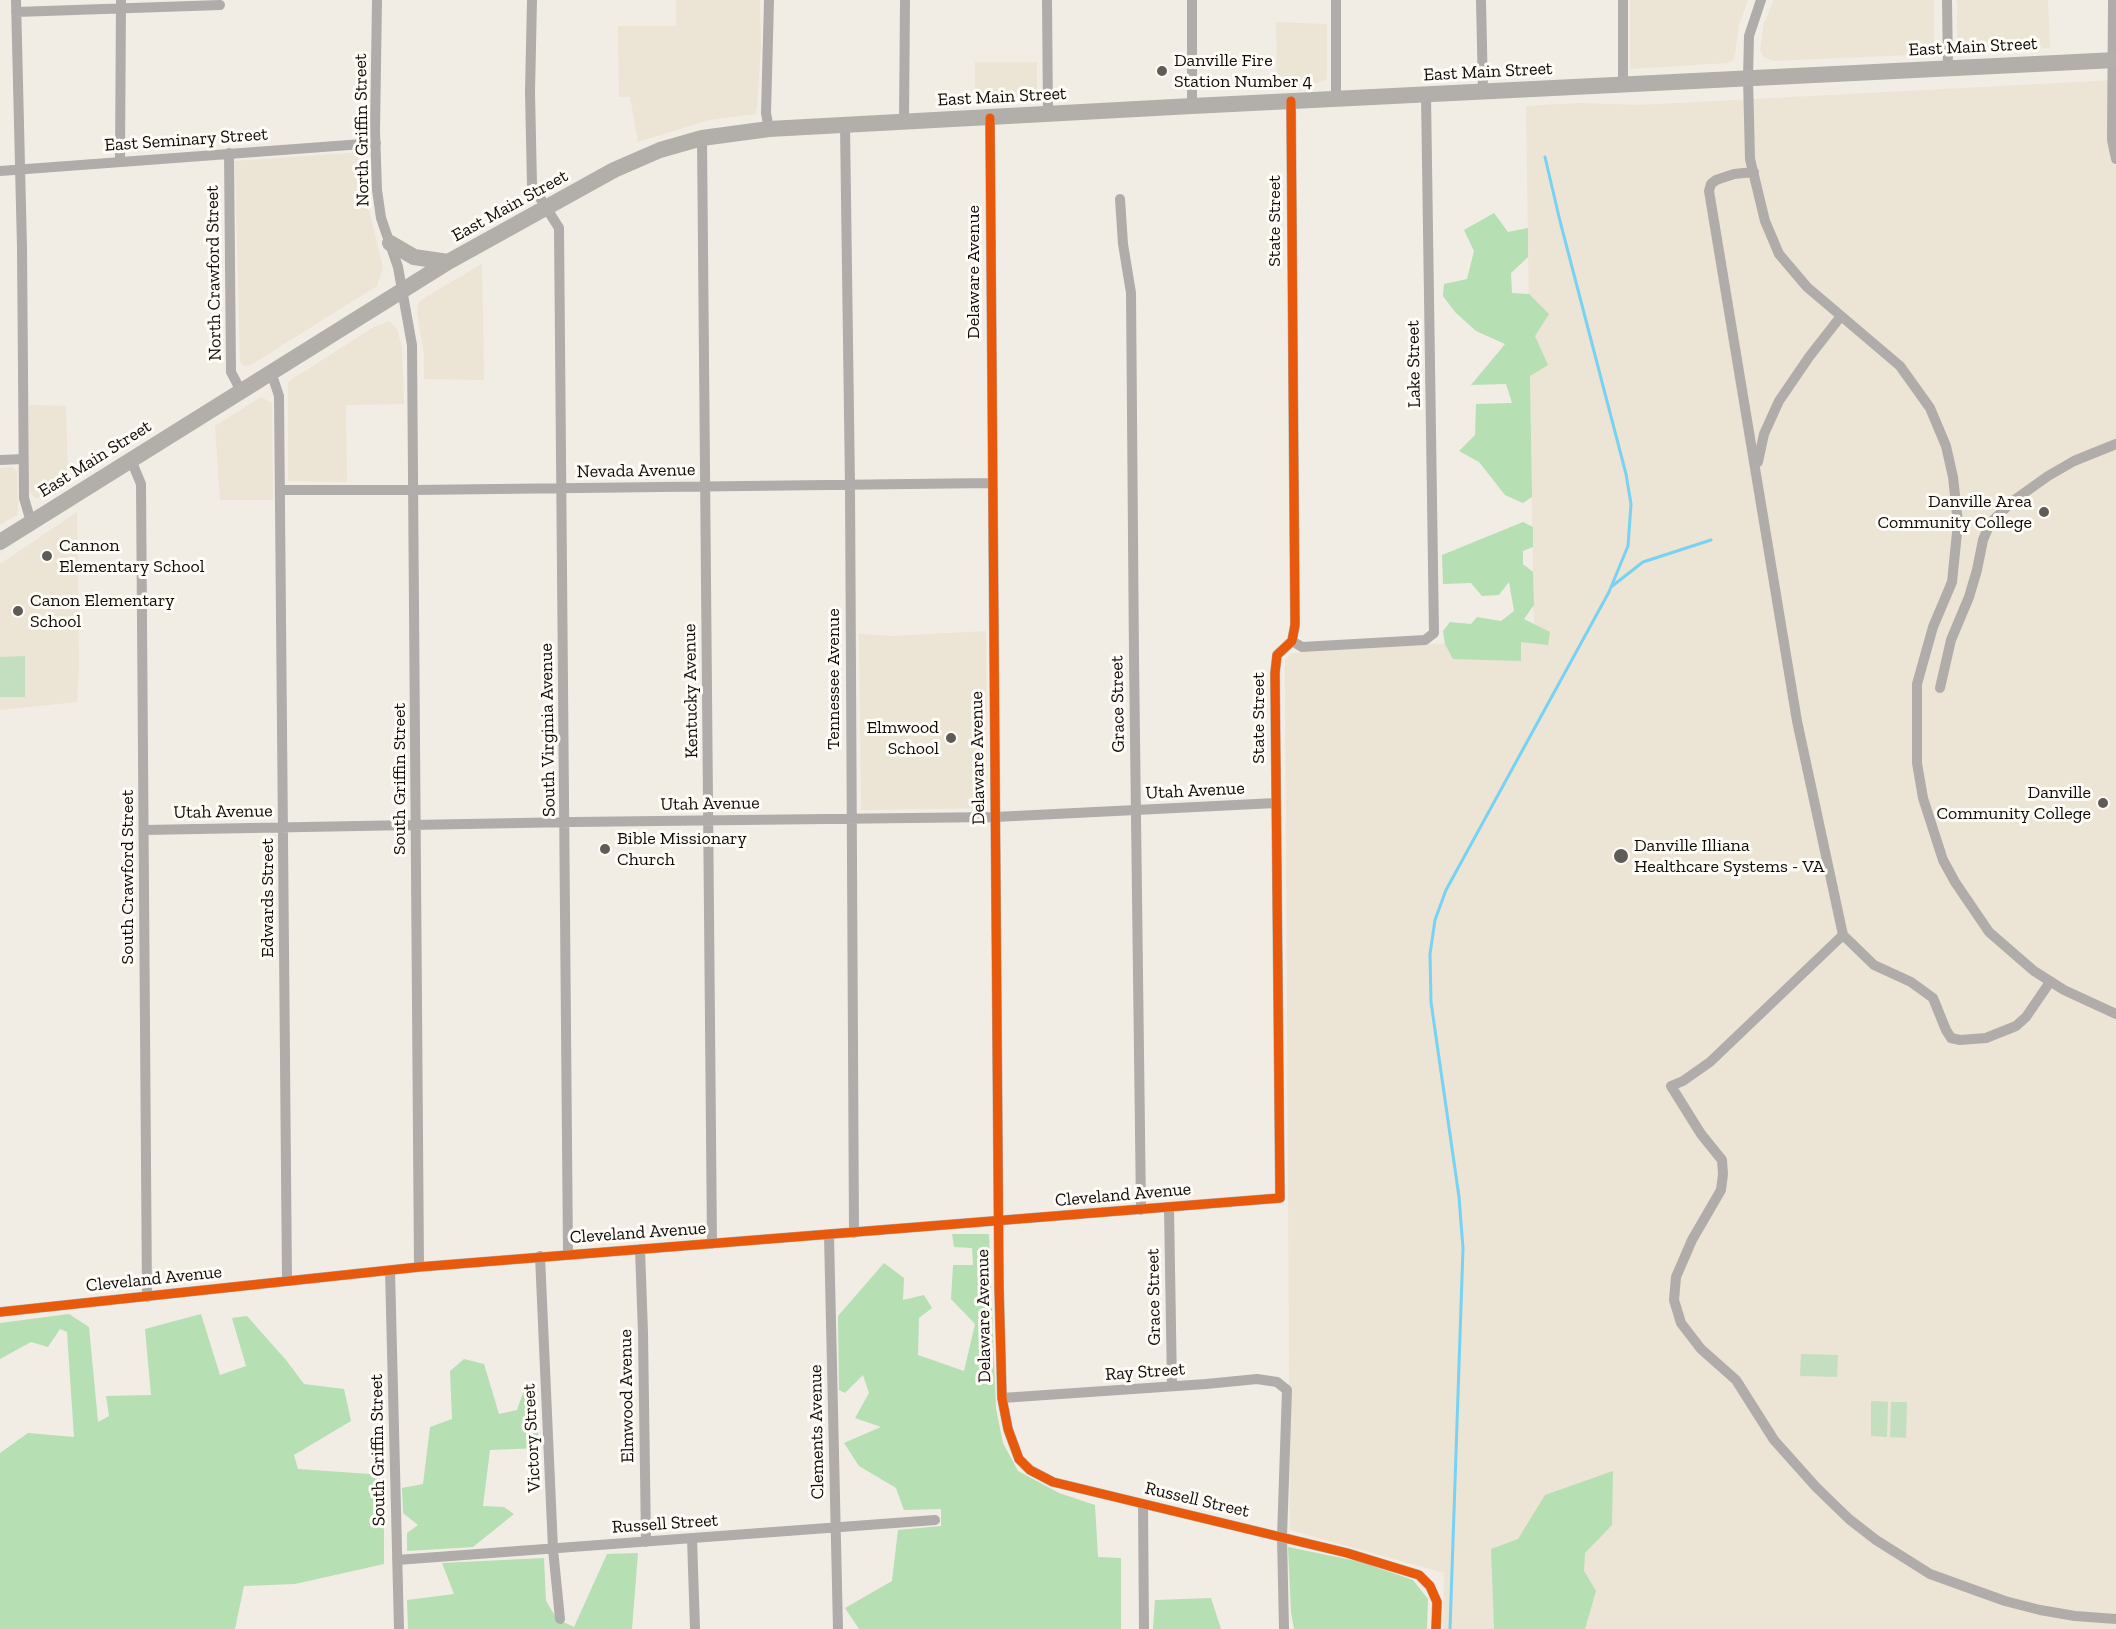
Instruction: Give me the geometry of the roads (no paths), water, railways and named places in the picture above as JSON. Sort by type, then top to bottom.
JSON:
[{"type":"main road","name":"East Main Street","points":[[0,542],[448,262],[633,161],[660,150],[702,138],[769,129],[2115,60]]},
{"type":"main road","points":[[390,243],[414,257],[448,262]]},
{"type":"street","points":[[16,0],[21,170],[24,498],[31,522]]},
{"type":"street","name":"North Griffin Street","points":[[377,0],[375,144],[377,190],[381,218],[398,267],[401,292]]},
{"type":"street","name":"South Virginia Avenue","points":[[532,0],[530,93],[532,185],[559,228],[568,1254]]},
{"type":"street","points":[[769,0],[766,113],[769,129]]},
{"type":"street","points":[[904,122],[905,0]]},
{"type":"street","points":[[1047,0],[1048,114]]},
{"type":"street","points":[[1192,0],[1192,106]]},
{"type":"street","points":[[1336,0],[1336,99]]},
{"type":"street","points":[[1481,0],[1483,92]]},
{"type":"street","points":[[1623,0],[1623,84]]},
{"type":"street","points":[[1761,0],[1749,36],[1748,78],[1750,159],[1765,221],[1779,254],[1807,287],[1900,366],[1930,408],[1946,446],[1953,477],[1958,523],[1952,582],[1933,627],[1917,684],[1917,763],[1923,798],[1943,860],[1954,882],[1989,932],[2050,982],[2116,1014]]},
{"type":"street","points":[[1947,0],[1948,68]]},
{"type":"street","points":[[2113,0],[2115,60],[2112,140],[2116,159]]},
{"type":"street","points":[[16,12],[121,5],[220,5]]},
{"type":"street","points":[[120,162],[121,5]]},
{"type":"street","name":"Lake Street","points":[[1292,641],[1302,647],[1425,640],[1434,633],[1426,95]]},
{"type":"street","name":"State Street","points":[[1280,1198],[1275,673],[1277,655],[1292,641],[1295,625],[1291,101]]},
{"type":"street","name":"Delaware Avenue","points":[[990,118],[998,1221],[1002,1398]]},
{"type":"street","name":"Tennessee Avenue","points":[[845,125],[850,486],[854,1233]]},
{"type":"street","name":"Kentucky Avenue","points":[[702,138],[712,1244]]},
{"type":"street","name":"East Seminary Street","points":[[0,171],[375,144]]},
{"type":"street","name":"North Crawford Street","points":[[229,153],[231,372],[241,391]]},
{"type":"street","points":[[1754,172],[1734,174],[1716,180],[1711,184],[1709,191],[1797,721],[1843,935],[1874,965],[1911,982],[1933,998],[1951,1038],[1960,1040],[1986,1038],[2016,1026],[2026,1017],[2050,982]]},
{"type":"street","name":"Grace Street","points":[[1120,199],[1123,244],[1131,293],[1141,1210]]},
{"type":"street","name":"South Griffin Street","points":[[401,292],[411,345],[414,490],[419,1267]]},
{"type":"street","points":[[1756,468],[1764,434],[1779,401],[1840,316]]},
{"type":"street","name":"Edwards Street","points":[[271,372],[279,396],[281,490],[287,1281]]},
{"type":"street","points":[[1940,688],[1951,640],[1969,597],[1983,540],[1990,523],[2013,501],[2048,476],[2074,461],[2116,444]]},
{"type":"street","points":[[0,460],[24,459]]},
{"type":"street","name":"South Crawford Street","points":[[131,460],[141,484],[147,1297]]},
{"type":"street","name":"Nevada Avenue","points":[[281,490],[992,483]]},
{"type":"street","name":"Utah Avenue","points":[[144,830],[566,822],[995,818],[1275,803]]},
{"type":"street","points":[[1843,935],[1710,1062],[1683,1081],[1671,1086],[1701,1134],[1722,1160],[1724,1174],[1721,1190],[1692,1240],[1676,1277],[1674,1300],[1681,1323],[1701,1349],[1736,1380],[1774,1440],[1809,1479],[1832,1503],[1876,1540],[1930,1574],[2005,1601],[2075,1616],[2116,1619]]},
{"type":"street","name":"Cleveland Avenue","points":[[0,1312],[540,1256],[1280,1198]]},
{"type":"street","name":"Grace Street","points":[[1169,1208],[1172,1386]]},
{"type":"street","name":"Clements Avenue","points":[[829,1235],[838,1629]]},
{"type":"street","name":"Elmwood Avenue","points":[[640,1249],[646,1542]]},
{"type":"street","name":"Victory Street","points":[[540,1256],[553,1549],[560,1619]]},
{"type":"street","name":"South Griffin Street","points":[[390,1270],[399,1629]]},
{"type":"street","name":"Ray Street","points":[[1002,1398],[1257,1379],[1277,1382],[1287,1390],[1282,1538]]},
{"type":"street","name":"Russell Street","points":[[1002,1398],[1019,1459],[1030,1470],[1053,1482],[1347,1553],[1419,1575],[1430,1586],[1437,1602],[1436,1629]]},
{"type":"street","points":[[1143,1504],[1143,1629]]},
{"type":"street","name":"Russell Street","points":[[397,1560],[935,1520]]},
{"type":"street","points":[[692,1538],[695,1629]]},
{"type":"street","points":[[1282,1538],[1284,1629]]},
{"type":"waterway","points":[[1450,1629],[1463,1248],[1459,1197],[1431,1002],[1430,954],[1435,920],[1446,890],[1609,592],[1628,546],[1631,504],[1626,474],[1545,157]]},
{"type":"waterway","points":[[1611,587],[1643,562],[1711,540]]},
{"type":"place","name":"Danville Fire Station Number 4","points":[[1162,71]]},
{"type":"place","name":"Danville Area Community College","points":[[2044,512]]},
{"type":"place","name":"Cannon Elementary School","points":[[47,556]]},
{"type":"place","name":"Canon Elementary School","points":[[18,611]]},
{"type":"place","name":"Elmwood School","points":[[951,738]]},
{"type":"place","name":"Danville Community College","points":[[2103,803]]},
{"type":"place","name":"Bible Missionary Church","points":[[605,849]]},
{"type":"place","name":"Danville Illiana Healthcare Systems - VA","points":[[1621,856]]}]
